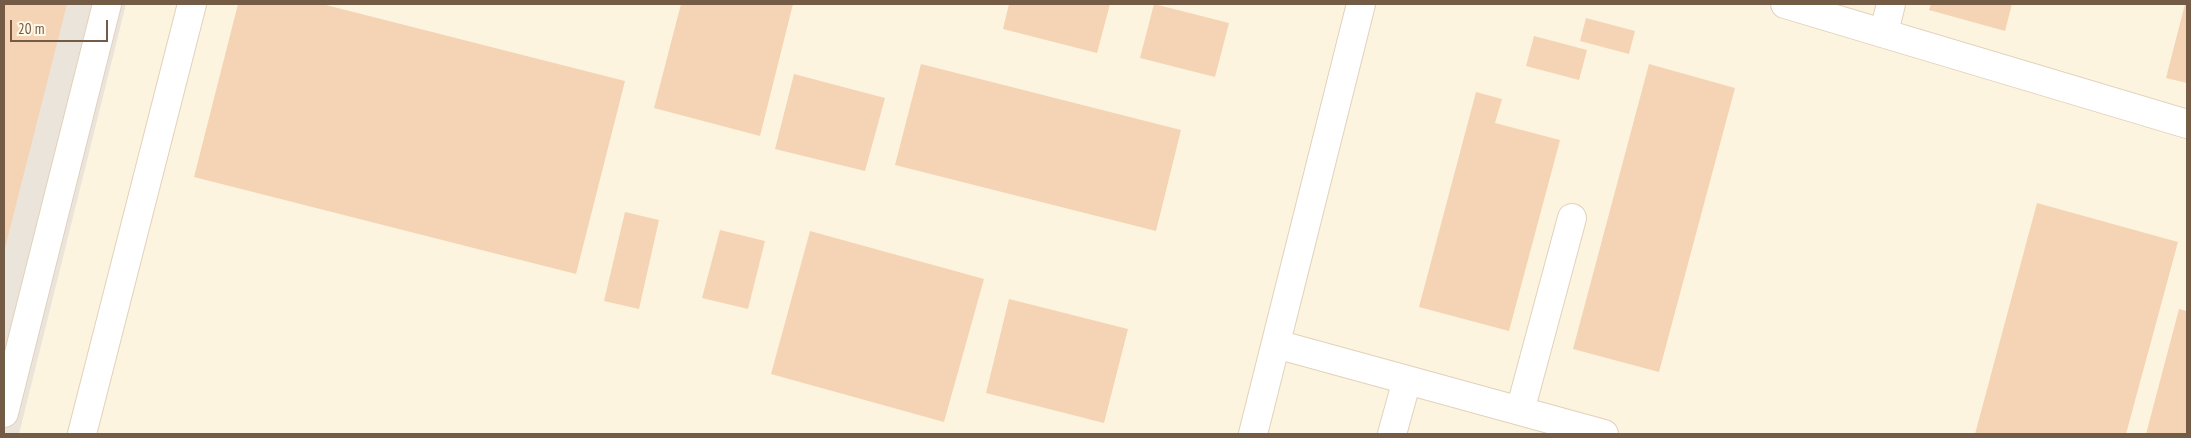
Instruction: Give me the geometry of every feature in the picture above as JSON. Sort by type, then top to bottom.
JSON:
[{"type":"street","points":[[4,413],[107,4]]},
{"type":"street","points":[[82,434],[192,4]]},
{"type":"street","points":[[1253,434],[1361,4]]},
{"type":"street","points":[[1785,4],[2187,124]]},
{"type":"street","points":[[1884,32],[1892,4]]},
{"type":"street","points":[[1520,411],[1572,218]]},
{"type":"street","points":[[1276,344],[1604,434]]},
{"type":"street","points":[[1392,434],[1407,380]]},
{"type":"shaded area","points":[[4,4],[126,4],[19,434],[4,434]]},
{"type":"building","points":[[4,4],[67,4],[4,252]]},
{"type":"building","points":[[238,4],[322,4],[625,81],[576,274],[194,177]]},
{"type":"building","points":[[681,4],[793,4],[760,136],[654,108]]},
{"type":"building","points":[[1009,4],[1110,4],[1097,53],[1003,29]]},
{"type":"building","points":[[1154,4],[1229,23],[1215,77],[1140,58]]},
{"type":"building","points":[[1931,4],[2012,4],[2005,31],[1929,10]]},
{"type":"building","points":[[2185,4],[2187,4],[2187,83],[2166,78]]},
{"type":"building","points":[[1586,18],[1635,31],[1629,54],[1580,41]]},
{"type":"building","points":[[1534,36],[1587,50],[1579,80],[1526,66]]},
{"type":"building","points":[[921,64],[1181,130],[1156,231],[895,165]]},
{"type":"building","points":[[1649,64],[1735,88],[1659,372],[1573,349]]},
{"type":"building","points":[[794,74],[885,98],[865,171],[775,149]]},
{"type":"building","points":[[1476,92],[1502,99],[1495,123],[1560,140],[1509,331],[1419,307]]},
{"type":"building","points":[[2037,203],[2178,242],[2126,434],[1975,434]]},
{"type":"building","points":[[625,212],[659,220],[639,309],[604,301]]},
{"type":"building","points":[[720,230],[765,241],[748,309],[702,298]]},
{"type":"building","points":[[810,231],[984,279],[944,422],[771,374]]},
{"type":"building","points":[[1009,299],[1128,329],[1104,423],[986,393]]},
{"type":"building","points":[[2179,309],[2187,311],[2187,434],[2146,434]]}]
